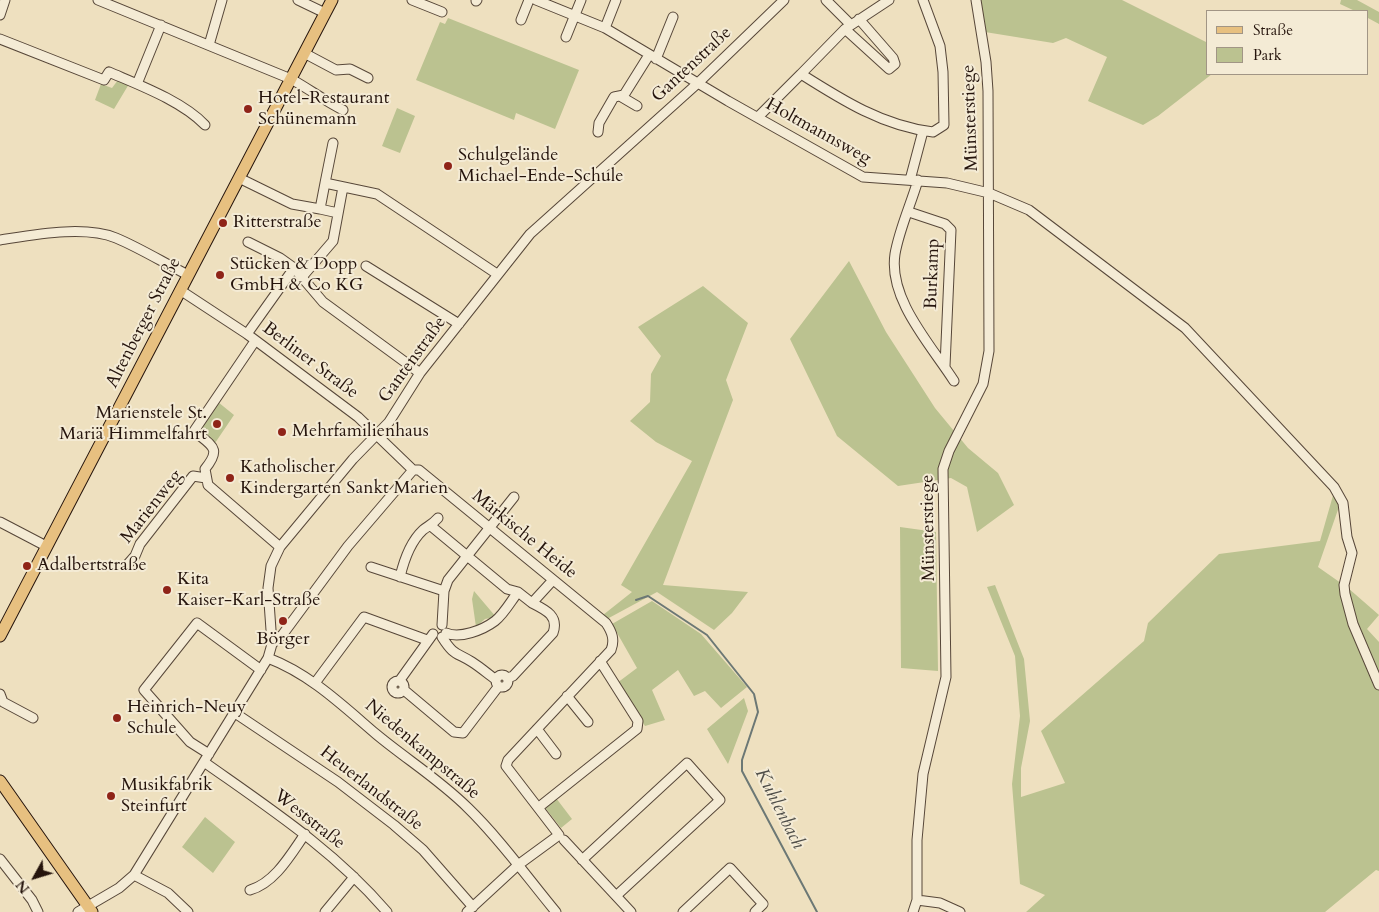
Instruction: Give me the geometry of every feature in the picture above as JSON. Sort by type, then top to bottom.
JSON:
[{"type":"main road","name":"Altenberger Straße","points":[[0,636],[3,623],[46,546],[332,0]]},
{"type":"main road","points":[[0,781],[86,910]]},
{"type":"street","points":[[0,15],[5,0]]},
{"type":"street","points":[[98,0],[120,4],[161,25],[291,79],[316,92],[324,100],[343,110]]},
{"type":"street","points":[[209,45],[222,0]]},
{"type":"street","points":[[298,0],[325,13]]},
{"type":"street","points":[[412,0],[442,12]]},
{"type":"street","points":[[521,20],[529,0]]},
{"type":"street","name":"Holtmannsweg","points":[[536,0],[605,28],[863,177],[947,183],[989,193],[1018,204],[1039,216],[1066,239],[1185,328],[1334,487],[1343,503],[1347,537],[1352,553],[1344,585],[1345,594],[1353,624],[1379,685]]},
{"type":"street","points":[[566,37],[581,0]]},
{"type":"street","points":[[605,28],[616,0]]},
{"type":"street","name":"Gantenstraße","points":[[86,910],[120,888],[134,875],[268,658],[272,644],[268,588],[271,566],[280,547],[353,458],[389,422],[420,373],[497,274],[539,225],[698,83],[784,0]]},
{"type":"street","points":[[826,0],[848,27],[889,69],[895,64],[893,58],[859,19]]},
{"type":"street","points":[[758,117],[848,27],[888,0]]},
{"type":"street","points":[[801,74],[856,109],[909,128],[933,132],[944,125],[943,72],[940,46],[924,0]]},
{"type":"street","name":"Münsterstiege","points":[[913,912],[917,900],[917,840],[921,792],[928,746],[946,677],[943,469],[949,451],[978,396],[987,371],[989,351],[988,91],[986,62],[976,0]]},
{"type":"street","points":[[598,132],[599,123],[614,97],[624,95],[653,56],[673,17]]},
{"type":"street","points":[[137,84],[161,25]]},
{"type":"street","points":[[0,39],[104,80],[109,72],[137,84],[195,115],[205,125]]},
{"type":"street","points":[[304,53],[336,70],[350,69],[368,78]]},
{"type":"street","points":[[620,96],[637,106]]},
{"type":"street","name":"Burkamp","points":[[923,131],[909,212],[896,254],[896,281],[905,305],[954,381]]},
{"type":"street","points":[[320,209],[333,143]]},
{"type":"street","points":[[239,178],[292,204],[338,212]]},
{"type":"street","points":[[325,183],[372,192],[497,274]]},
{"type":"street","points":[[302,277],[333,241],[344,187]]},
{"type":"street","name":"Burkamp","points":[[909,212],[945,224],[951,230],[945,366]]},
{"type":"street","points":[[0,240],[32,235],[94,233],[115,237],[188,275]]},
{"type":"street","points":[[248,242],[280,258],[294,268],[323,302],[420,373]]},
{"type":"street","points":[[366,266],[459,324]]},
{"type":"street","name":"Berliner Straße","points":[[246,334],[294,268]]},
{"type":"street","name":"Berliner Straße","points":[[180,290],[246,334],[358,417],[377,435]]},
{"type":"street","name":"Marienweg","points":[[255,341],[194,431],[214,447],[214,457],[205,469],[206,478],[212,491],[280,547]]},
{"type":"street","name":"Märkische Heide","points":[[377,435],[413,470],[419,470],[606,624],[610,630],[613,644],[600,661]]},
{"type":"street","points":[[272,644],[283,634],[348,546],[413,470]]},
{"type":"street","name":"Marienweg","points":[[126,565],[136,556],[140,544],[193,476],[206,478]]},
{"type":"street","points":[[431,526],[467,556],[507,588],[518,592],[532,603],[544,608],[553,617],[556,625],[553,633],[513,676],[508,678],[504,675],[498,675],[497,683],[463,733],[454,732],[404,690],[404,683],[400,680],[438,634],[444,591],[448,580],[467,556],[489,528],[514,497]]},
{"type":"street","points":[[400,577],[409,548],[424,530],[431,526],[438,518]]},
{"type":"street","points":[[0,522],[46,546]]},
{"type":"street","points":[[372,567],[444,591]]},
{"type":"street","points":[[532,603],[553,580]]},
{"type":"street","points":[[315,682],[364,617],[453,636],[469,632],[495,620],[518,592]]},
{"type":"street","name":"Weststraße","points":[[261,670],[197,623],[144,690],[206,758],[305,834],[354,877],[387,912]]},
{"type":"street","points":[[438,634],[450,650],[459,657],[471,661],[497,683]]},
{"type":"street","name":"Niedenkampstraße","points":[[268,658],[287,665],[315,682],[389,745],[469,808],[556,912]]},
{"type":"street","points":[[470,910],[518,865],[559,835],[506,766],[508,760],[600,661],[638,721],[637,729],[539,807]]},
{"type":"street","points":[[0,694],[3,702],[33,718]]},
{"type":"street","points":[[567,696],[588,722]]},
{"type":"street","name":"Heuerlandstraße","points":[[234,713],[315,766],[394,825],[423,850],[470,910]]},
{"type":"street","points":[[536,729],[556,754]]},
{"type":"street","points":[[582,860],[687,764],[720,800],[616,896]]},
{"type":"street","points":[[250,890],[260,887],[273,876],[305,834]]},
{"type":"street","points":[[564,840],[631,912]]},
{"type":"street","points":[[0,859],[32,900],[38,912]]},
{"type":"street","points":[[683,912],[730,868],[763,904],[755,912]]},
{"type":"street","points":[[134,875],[168,893],[188,912]]},
{"type":"street","points":[[325,912],[354,877]]},
{"type":"street","points":[[917,900],[940,903],[960,912]]},
{"type":"green space","points":[[980,0],[1122,0],[1206,42],[1206,75],[1211,75],[1158,116],[1143,125],[1088,101],[1107,57],[1066,38],[1053,43],[985,32]]},
{"type":"green space","points":[[1341,0],[1357,0],[1379,12],[1379,24],[1369,19],[1369,10],[1353,10],[1340,4]]},
{"type":"green space","points":[[448,18],[579,70],[555,129],[516,113],[514,120],[416,80],[440,22],[445,24]]},
{"type":"green space","points":[[118,80],[129,84],[114,109],[95,100],[101,84],[112,88]]},
{"type":"green space","points":[[397,108],[415,116],[400,153],[382,146]]},
{"type":"green space","points":[[849,261],[886,332],[935,408],[968,448],[998,473],[1014,505],[977,532],[967,487],[951,478],[898,486],[837,436],[790,339]]},
{"type":"green space","points":[[703,286],[748,323],[726,380],[733,400],[663,585],[748,592],[732,613],[714,630],[657,592],[607,619],[603,615],[632,592],[621,585],[692,461],[656,442],[630,421],[650,402],[651,374],[661,356],[638,327]]},
{"type":"green space","points":[[218,402],[234,415],[215,443],[201,432],[200,427]]},
{"type":"green space","points":[[1334,492],[1341,501],[1318,567],[1348,588],[1379,615],[1367,629],[1379,642],[1379,871],[1376,870],[1325,912],[1026,912],[1045,895],[1020,884],[1012,784],[1020,716],[1015,656],[987,587],[995,585],[1024,659],[1030,721],[1021,768],[1021,797],[1065,783],[1041,731],[1144,641],[1148,623],[1219,554],[1320,541]]},
{"type":"green space","points":[[900,527],[936,532],[938,671],[901,668]]},
{"type":"green space","points":[[474,591],[496,617],[485,619],[476,627],[472,599]]},
{"type":"green space","points":[[652,601],[701,634],[747,687],[721,708],[705,691],[694,696],[678,670],[652,690],[665,720],[645,726],[617,683],[637,668],[612,624]]},
{"type":"green space","points":[[744,698],[748,711],[728,764],[707,729]]},
{"type":"green space","points":[[556,798],[572,819],[561,828],[546,809],[546,805]]},
{"type":"green space","points":[[205,817],[235,842],[213,873],[182,847]]},
{"type":"waterway","name":"Kuhlenbach","points":[[636,600],[648,596],[707,635],[754,694],[758,712],[742,760],[742,771],[817,912]]},
{"type":"place","name":"Hotel-Restaurant Schünemann","points":[[248,109]]},
{"type":"place","name":"Schulgelände Michael-Ende-Schule","points":[[448,166]]},
{"type":"place","name":"Ritterstraße","points":[[223,223]]},
{"type":"place","name":"Stücken & Dopp GmbH & Co KG","points":[[220,275]]},
{"type":"place","name":"Marienstele St. Mariä Himmelfahrt","points":[[217,424]]},
{"type":"place","name":"Mehrfamilienhaus","points":[[282,432]]},
{"type":"place","name":"Katholischer Kindergarten Sankt Marien","points":[[230,478]]},
{"type":"place","name":"Adalbertstraße","points":[[27,566]]},
{"type":"place","name":"Kita Kaiser-Karl-Straße","points":[[167,590]]},
{"type":"place","name":"Börger","points":[[283,621]]},
{"type":"place","name":"Heinrich-Neuy Schule","points":[[117,718]]},
{"type":"place","name":"Musikfabrik Steinfurt","points":[[111,796]]}]
